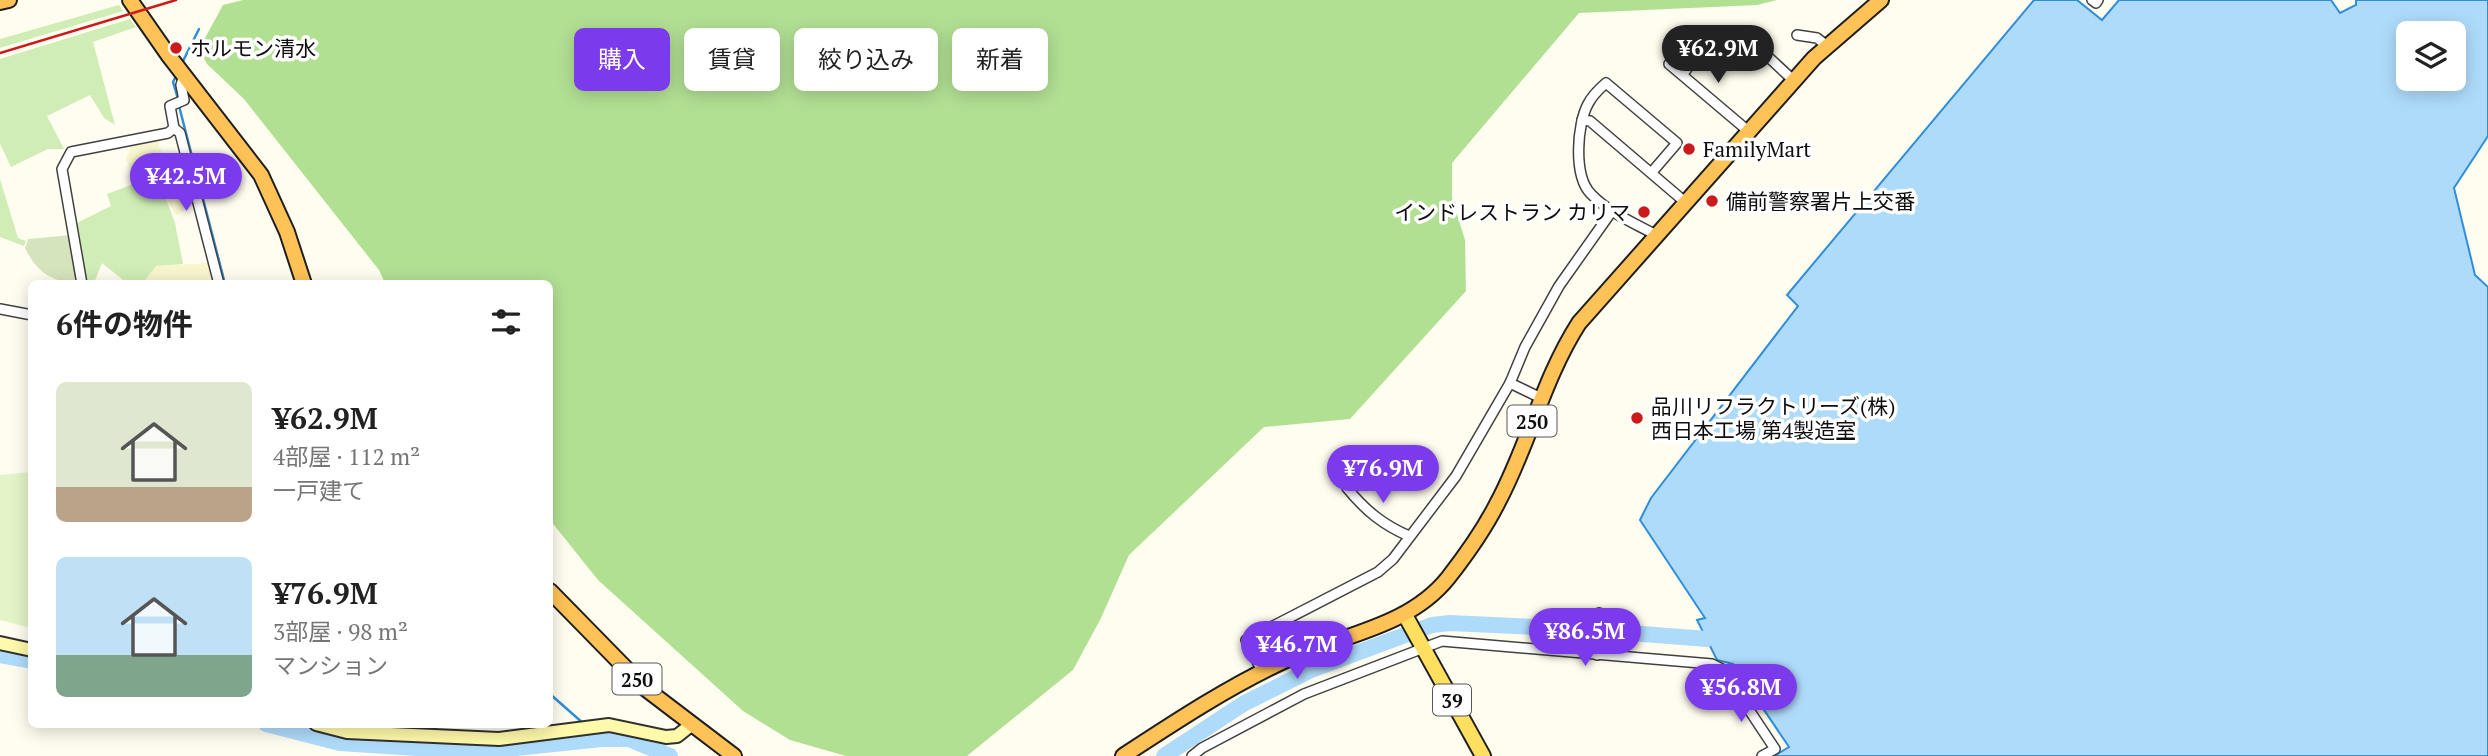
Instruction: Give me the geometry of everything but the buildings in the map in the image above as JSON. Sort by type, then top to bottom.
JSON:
[{"type":"highway","points":[[0,2],[9,0]]},
{"type":"highway","points":[[130,0],[261,175],[287,232],[303,280]]},
{"type":"highway","name":"250","points":[[1123,756],[1262,671],[1286,659],[1406,618],[1435,592],[1498,503],[1563,348],[1579,323],[1794,80],[1827,46],[1881,0]]},
{"type":"highway","name":"250","points":[[553,594],[646,689],[734,756]]},
{"type":"main road","name":"39","points":[[1406,618],[1483,756]]},
{"type":"main road","points":[[0,643],[28,649]]},
{"type":"main road","points":[[332,728],[347,732],[499,739],[586,727],[622,727],[666,737],[677,736],[691,725]]},
{"type":"street","points":[[2092,0],[2096,3],[2098,0]]},
{"type":"street","points":[[1797,35],[1816,38],[1827,46]]},
{"type":"street","points":[[1683,74],[1696,56],[1750,40],[1794,80]]},
{"type":"street","points":[[1670,64],[1747,131]]},
{"type":"street","points":[[184,74],[181,85],[184,100],[170,106],[174,128],[180,133],[218,280]]},
{"type":"street","points":[[1652,172],[1677,144],[1606,83],[1588,104],[1582,120],[1579,169],[1585,187],[1591,194],[1612,211],[1656,235]]},
{"type":"street","points":[[1582,120],[1590,121],[1685,202]]},
{"type":"street","points":[[81,280],[62,169],[71,152],[168,133],[174,128]]},
{"type":"street","points":[[1262,671],[1246,640],[1378,572],[1393,559],[1457,477],[1510,383],[1525,347],[1559,286],[1612,211]]},
{"type":"street","points":[[0,309],[28,314]]},
{"type":"street","points":[[1510,383],[1541,398]]},
{"type":"street","points":[[1347,488],[1373,517],[1409,536]]},
{"type":"street","points":[[1597,652],[1599,613]]},
{"type":"street","points":[[1192,756],[1202,748],[1304,694],[1422,646],[1442,641],[1597,652],[1712,664],[1722,669],[1775,749],[1762,756]]},
{"type":"shaded area","points":[[159,139],[159,146],[169,167],[195,205],[176,215],[166,199],[136,183],[126,159],[132,144]]},
{"type":"shaded area","points":[[210,263],[213,280],[146,280],[156,266]]},
{"type":"green space","points":[[243,0],[1777,0],[1757,5],[1579,13],[1452,163],[1452,198],[1465,240],[1466,291],[1350,419],[1264,427],[1129,555],[1101,618],[1073,670],[967,756],[846,756],[790,740],[743,711],[598,580],[553,524],[553,280],[384,280],[379,270],[244,99],[207,64],[199,49],[223,5]]},
{"type":"green space","points":[[119,5],[123,11],[0,48],[0,39]]},
{"type":"green space","points":[[130,19],[136,27],[93,42],[115,125],[104,118],[90,95],[47,116],[64,149],[48,149],[11,167],[0,144],[0,59]]},
{"type":"green space","points":[[0,179],[18,238],[26,241],[24,246],[0,237]]},
{"type":"green space","points":[[136,183],[166,199],[175,223],[183,264],[156,266],[145,280],[123,280],[102,263],[95,280],[85,280],[75,224],[111,206],[107,194]]},
{"type":"green space","points":[[72,235],[80,280],[58,280],[47,275],[35,264],[25,248],[28,239]]},
{"type":"green space","points":[[28,472],[28,627],[0,620],[0,475]]},
{"type":"water","points":[[2034,0],[2077,0],[2102,20],[2119,0],[2331,0],[2340,13],[2356,5],[2356,0],[2488,0],[2488,136],[2454,188],[2475,275],[2488,287],[2488,756],[1774,756],[1789,747],[1733,664],[1717,660],[1697,620],[1705,618],[1640,520],[1651,498],[1798,306],[1787,295]]},
{"type":"waterway","points":[[182,63],[199,29]]},
{"type":"waterway","points":[[176,76],[173,82],[178,99]]},
{"type":"waterway","points":[[179,106],[224,280]]},
{"type":"waterway","points":[[1164,756],[1243,704],[1311,670],[1432,625],[1450,623],[1578,629],[1707,639]]},
{"type":"waterway","points":[[0,655],[28,660]]},
{"type":"waterway","points":[[553,697],[584,724]]},
{"type":"waterway","points":[[282,728],[340,743],[478,752],[602,739],[629,739],[670,756]]},
{"type":"waterway","points":[[595,733],[602,739]]},
{"type":"railway","points":[[0,53],[176,0]]},
{"type":"place","name":"ホルモン清水","points":[[176,48]]},
{"type":"place","name":"FamilyMart","points":[[1689,149]]},
{"type":"place","name":"備前警察署片上交番","points":[[1712,201]]},
{"type":"place","name":"インドレストラン カリマ","points":[[1644,212]]},
{"type":"place","name":"品川リフラクトリーズ(株) 西日本工場 第4製造室","points":[[1637,418]]}]
